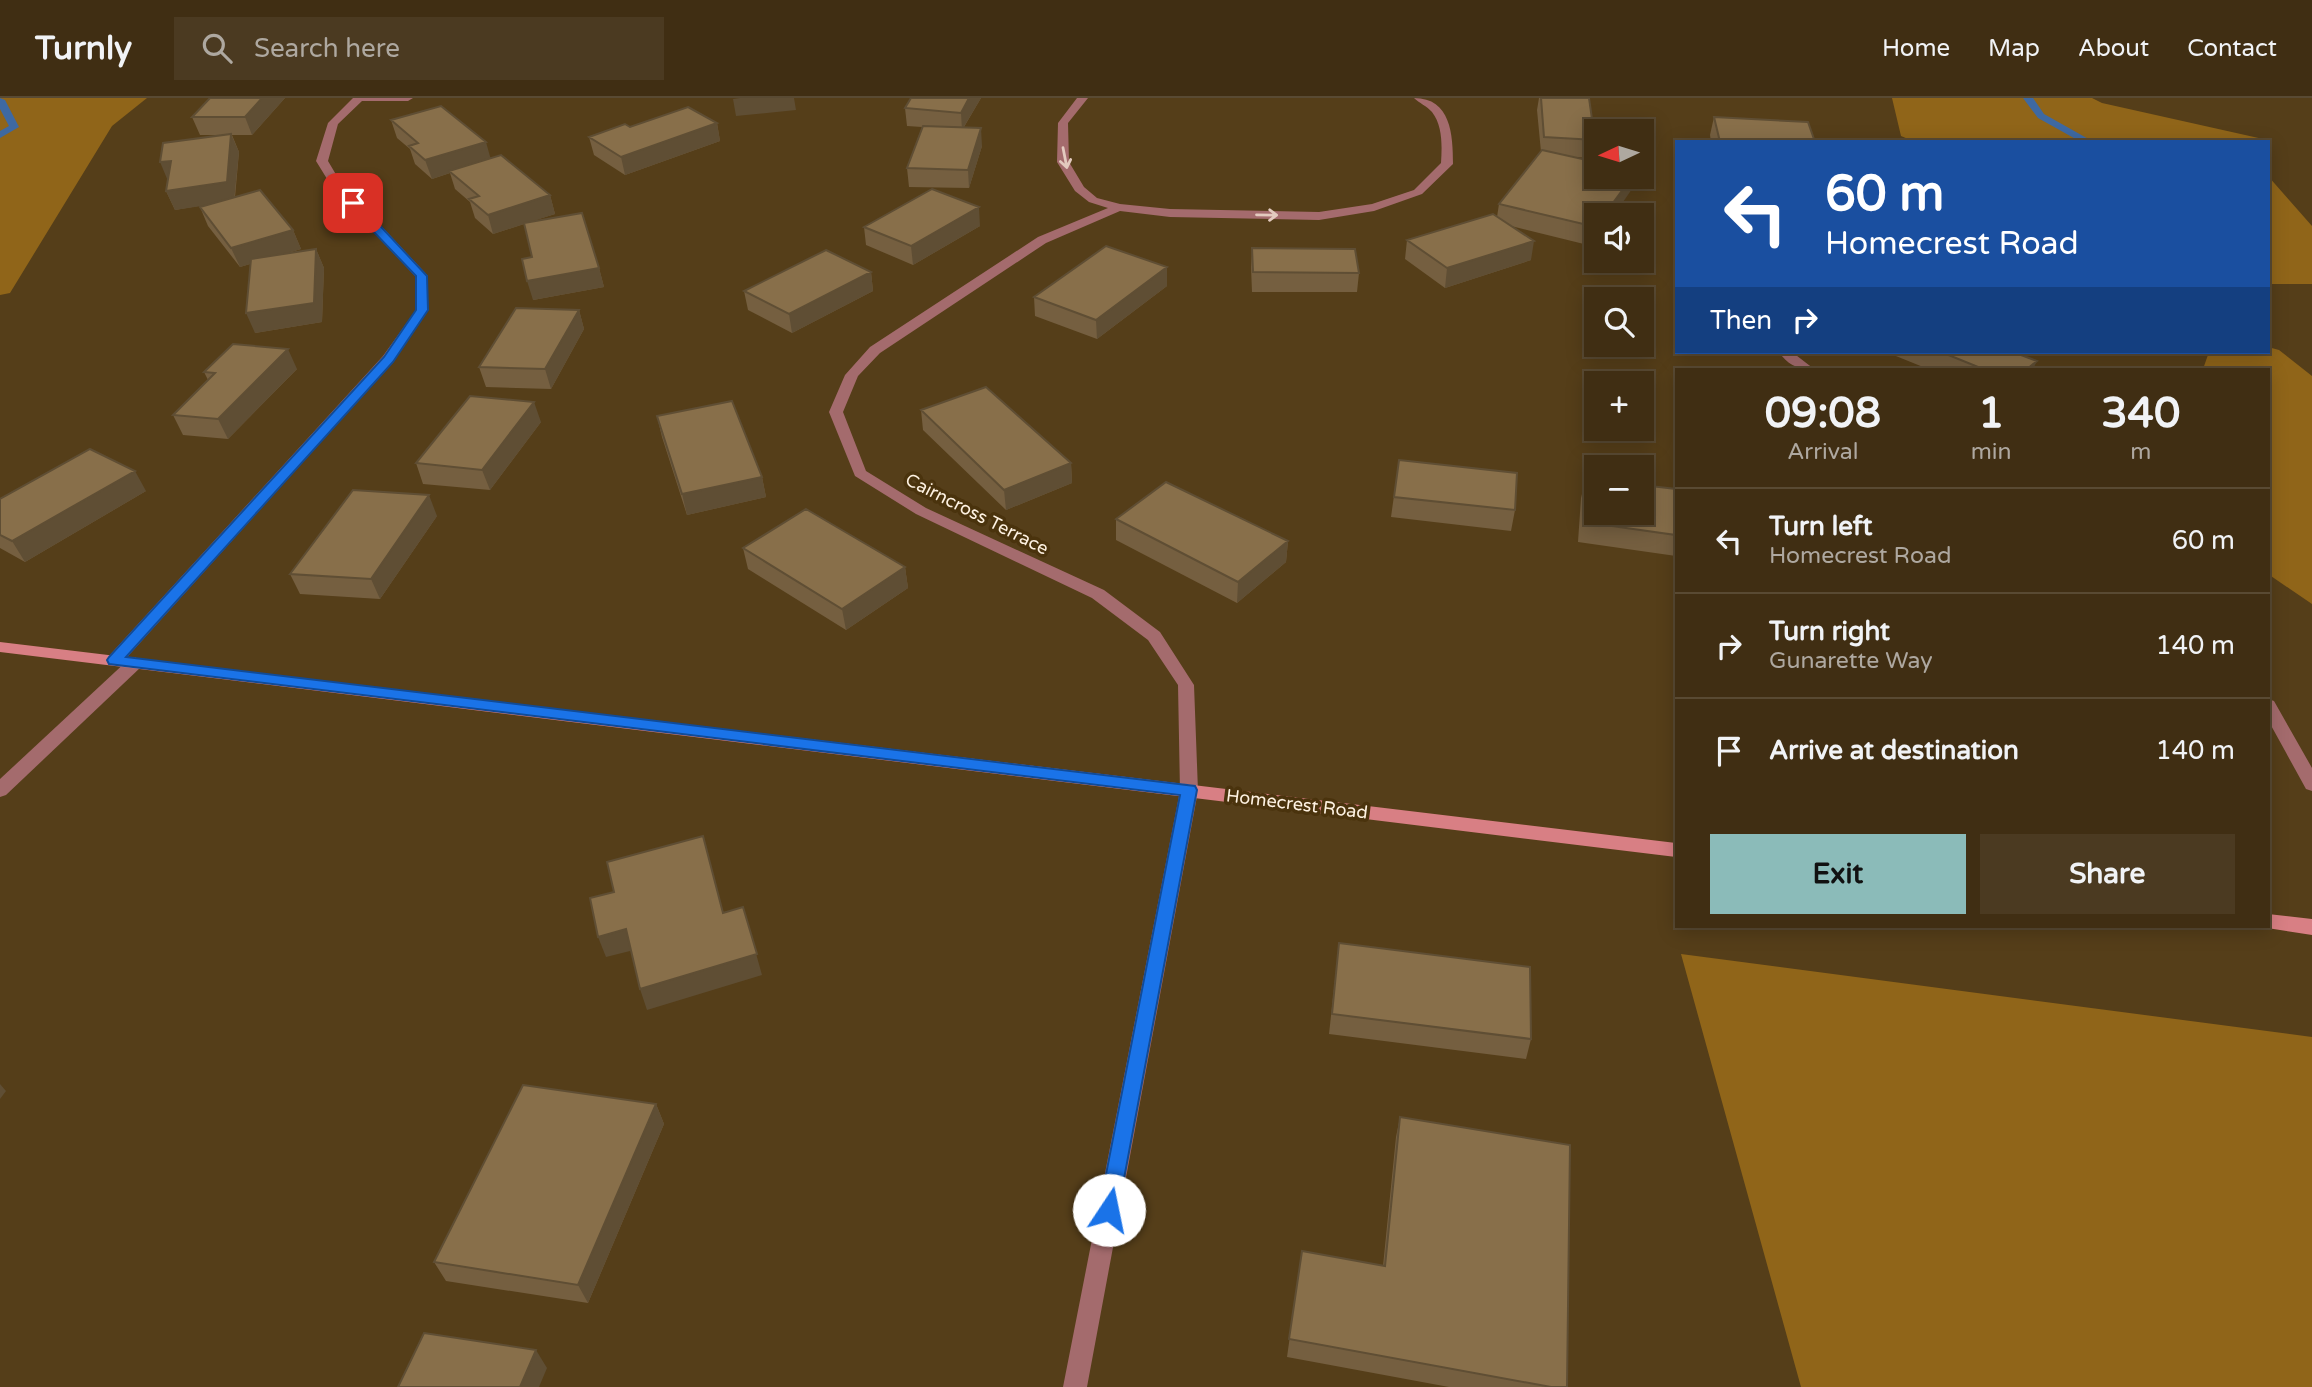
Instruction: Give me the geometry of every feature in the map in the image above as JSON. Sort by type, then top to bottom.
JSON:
[{"type":"street","points":[[114,660],[388,359],[422,310],[422,276],[336,185],[322,161],[332,123],[359,98],[408,98]]},
{"type":"street","name":"Cairncross Terrace","points":[[1083,98],[1063,123],[1063,162],[1079,189],[1093,200],[1119,207],[1170,213],[1319,216],[1374,207],[1418,192],[1447,164],[1447,126],[1428,102],[1419,98]]},
{"type":"street","name":"Cairncross Terrace","points":[[1075,1387],[1189,790],[1186,685],[1154,636],[1098,594],[921,511],[860,473],[836,412],[852,375],[875,350],[1042,240],[1119,207]]},
{"type":"street","points":[[1787,354],[1805,368]]},
{"type":"street","name":"Homecrest Road","points":[[0,647],[1675,850]]},
{"type":"street","points":[[0,790],[135,663]]},
{"type":"street","points":[[2270,709],[2312,784]]},
{"type":"street","points":[[2270,922],[2312,928]]},
{"type":"shaded area","points":[[0,98],[147,98],[112,126],[10,293],[0,295]]},
{"type":"shaded area","points":[[1892,98],[2092,98],[2102,103],[2268,140],[1910,140],[1901,136]]},
{"type":"shaded area","points":[[2270,178],[2312,226],[2312,284],[2270,284]]},
{"type":"shaded area","points":[[2270,348],[2279,350],[2312,376],[2312,604],[2270,575],[2270,368],[2203,368],[2208,354],[2270,354]]},
{"type":"shaded area","points":[[1681,954],[2312,1037],[2312,1387],[1801,1387]]},
{"type":"building","points":[[210,98],[262,98],[245,117],[192,117]]},
{"type":"building","points":[[911,98],[969,98],[961,113],[905,108]]},
{"type":"building","points":[[1541,98],[1589,98],[1592,119],[1584,119],[1584,139],[1544,137]]},
{"type":"building","points":[[441,106],[486,142],[425,160],[409,146],[418,143],[391,120]]},
{"type":"building","points":[[688,107],[717,123],[621,157],[589,137],[625,124],[630,127]]},
{"type":"building","points":[[1714,117],[1808,122],[1814,140],[1720,140]]},
{"type":"building","points":[[923,126],[981,128],[968,170],[907,168]]},
{"type":"building","points":[[231,134],[227,182],[166,191],[171,161],[160,162],[163,143]]},
{"type":"building","points":[[1542,150],[1584,159],[1584,189],[1623,189],[1613,203],[1584,203],[1584,224],[1499,204]]},
{"type":"building","points":[[501,155],[550,195],[488,215],[469,199],[479,196],[449,171]]},
{"type":"building","points":[[932,189],[979,207],[911,246],[864,227]]},
{"type":"building","points":[[260,190],[293,230],[231,248],[200,207]]},
{"type":"building","points":[[582,213],[599,268],[527,281],[522,259],[532,257],[524,223]]},
{"type":"building","points":[[1493,214],[1534,241],[1447,268],[1407,240]]},
{"type":"building","points":[[1106,246],[1167,267],[1096,320],[1034,297]]},
{"type":"building","points":[[1252,248],[1355,249],[1359,273],[1253,272]]},
{"type":"building","points":[[316,249],[314,303],[246,313],[251,259]]},
{"type":"building","points":[[826,250],[871,272],[789,314],[744,291]]},
{"type":"building","points":[[516,308],[579,310],[545,369],[479,367]]},
{"type":"building","points":[[233,344],[288,349],[218,419],[173,415],[215,373],[204,372]]},
{"type":"building","points":[[1946,354],[2018,354],[2037,361],[2028,368],[1981,368]]},
{"type":"building","points":[[986,387],[1071,463],[1004,490],[921,410]]},
{"type":"building","points":[[470,396],[534,402],[482,470],[416,463]]},
{"type":"building","points":[[732,401],[762,477],[682,494],[657,416]]},
{"type":"building","points":[[90,449],[135,471],[12,541],[0,535],[0,499]]},
{"type":"building","points":[[1399,460],[1517,473],[1515,510],[1394,497]]},
{"type":"building","points":[[1166,482],[1288,541],[1238,582],[1116,519]]},
{"type":"building","points":[[1654,486],[1675,489],[1675,535],[1604,525],[1654,525]]},
{"type":"building","points":[[353,490],[429,495],[371,579],[290,574]]},
{"type":"building","points":[[806,509],[905,567],[842,609],[743,548]]},
{"type":"building","points":[[703,836],[723,913],[743,907],[757,954],[640,989],[626,929],[598,937],[590,898],[614,892],[607,862]]},
{"type":"building","points":[[1339,943],[1530,967],[1531,1039],[1332,1014]]},
{"type":"building","points":[[523,1085],[656,1104],[578,1285],[434,1262]]},
{"type":"building","points":[[1400,1117],[1570,1145],[1567,1387],[1551,1387],[1289,1339],[1302,1251],[1385,1266]]},
{"type":"building","points":[[424,1333],[536,1350],[520,1387],[398,1387]]},
{"type":"waterway","points":[[2028,98],[2041,116],[2085,140]]},
{"type":"waterway","points":[[0,100],[14,127],[0,135]]},
{"type":"route","points":[[353,203],[422,276],[422,310],[388,359],[114,660],[1189,790],[1109,1210]]}]
